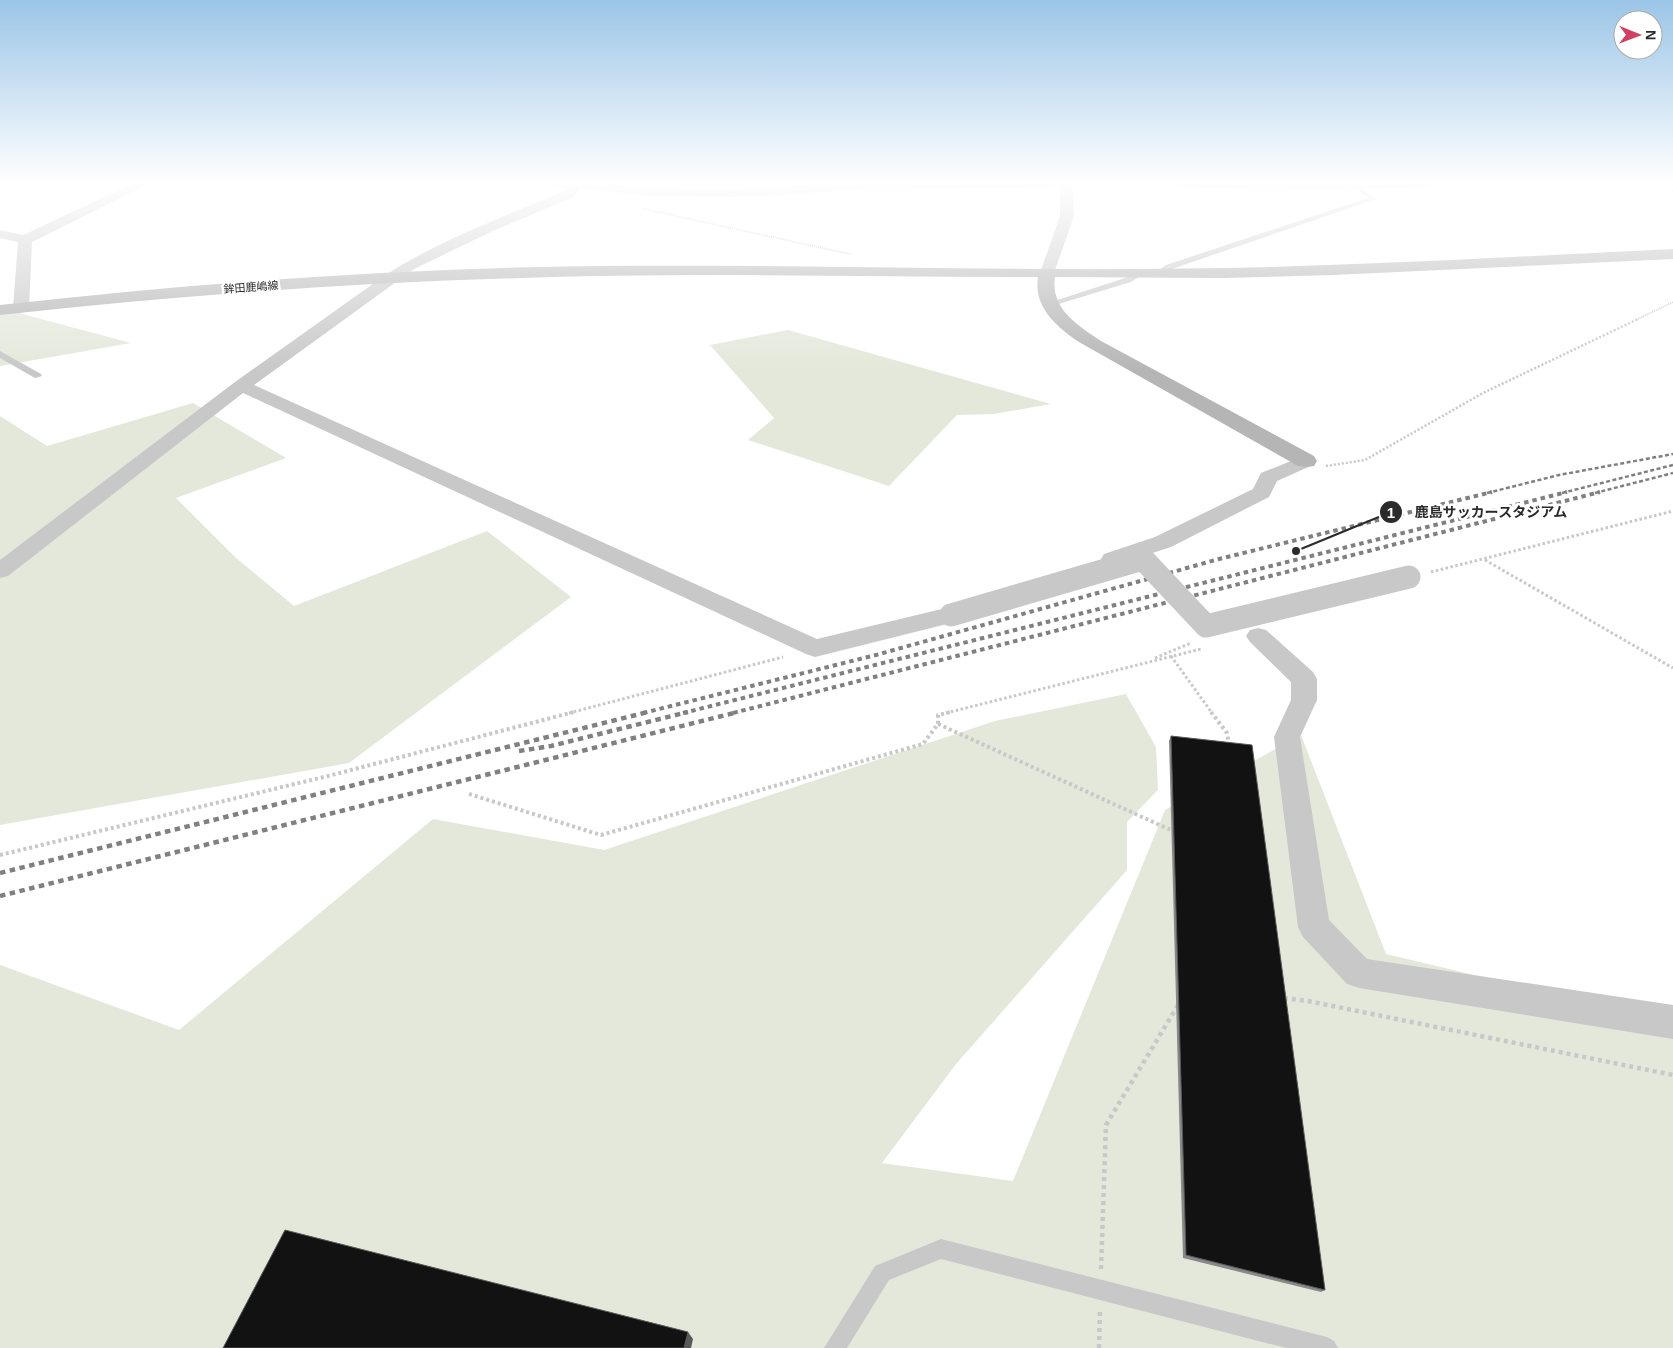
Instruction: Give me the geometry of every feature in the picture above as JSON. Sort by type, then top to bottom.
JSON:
[{"type":"main road","name":"鉾田鹿嶋線","points":[[0,310],[183,291],[506,273],[598,271],[1138,274],[1333,270],[1673,254]]},
{"type":"main road","points":[[1047,273],[1044,290],[1049,304],[1060,318],[1077,333],[1095,345],[1306,461]]},
{"type":"street","points":[[21,308],[25,246]]},
{"type":"street","points":[[0,571],[240,386],[389,279],[409,266],[451,246]]},
{"type":"street","points":[[1047,273],[1056,246]]},
{"type":"street","points":[[240,386],[815,648],[951,615],[1143,559],[1208,637],[1408,578]]},
{"type":"street","points":[[951,615],[1162,542],[1262,493],[1268,477],[1306,461]]},
{"type":"street","points":[[1258,636],[1304,679],[1304,700],[1287,737],[1314,927],[1358,973],[1673,1022]]},
{"type":"lane","points":[[1159,273],[1169,266],[1230,246]]},
{"type":"lane","points":[[1049,304],[1128,280],[1138,274]]},
{"type":"lane","points":[[0,354],[38,376]]},
{"type":"lane","points":[[835,1348],[882,1273],[941,1249],[1328,1348]]},
{"type":"path","points":[[813,246],[858,256]]},
{"type":"path","points":[[1306,461],[1328,467],[1365,460],[1483,393],[1673,302]]},
{"type":"path","points":[[1408,578],[1673,511]]},
{"type":"path","points":[[1485,560],[1673,668]]},
{"type":"path","points":[[469,794],[601,835],[923,744],[938,724],[938,715],[1172,656],[1210,635],[1145,662]]},
{"type":"path","points":[[0,855],[328,776],[815,648]]},
{"type":"path","points":[[1172,656],[1227,733],[1230,752]]},
{"type":"path","points":[[938,724],[1173,831]]},
{"type":"path","points":[[1280,998],[1317,1003],[1673,1074]]},
{"type":"path","points":[[1101,1271],[1106,1126],[1180,1003]]},
{"type":"path","points":[[1099,1348],[1100,1300]]},
{"type":"shaded area","points":[[0,308],[131,343],[0,366]]},
{"type":"shaded area","points":[[788,330],[1051,404],[994,414],[957,415],[889,486],[748,440],[774,418],[710,345]]},
{"type":"shaded area","points":[[193,403],[286,458],[176,498],[235,557],[294,606],[487,531],[571,597],[349,763],[0,825],[0,416],[47,446]]},
{"type":"shaded area","points":[[1126,694],[1156,747],[1158,790],[1127,822],[1127,870],[956,1064],[882,1163],[1013,1181],[1165,810],[1301,735],[1386,954],[1673,1022],[1673,1348],[0,1348],[0,965],[179,1030],[433,819],[604,850],[995,721]]},
{"type":"building","points":[[1171,736],[1252,745],[1325,1290],[1186,1255]]},
{"type":"building","points":[[285,1230],[688,1332],[684,1348],[223,1348]]},
{"type":"railway","points":[[1487,493],[1559,475],[1673,454]]},
{"type":"railway","points":[[1562,493],[1673,465]]},
{"type":"railway","points":[[1595,493],[1673,473]]},
{"type":"railway","points":[[643,713],[876,655],[1219,559],[1492,492]]},
{"type":"railway","points":[[683,713],[1567,492]]},
{"type":"railway","points":[[733,713],[1600,492]]},
{"type":"railway","points":[[0,873],[648,712]]},
{"type":"railway","points":[[519,751],[551,746],[688,712]]},
{"type":"railway","points":[[0,896],[738,712]]},
{"type":"place","name":"鹿島サッカースタジアム","points":[[1296,551]]}]
